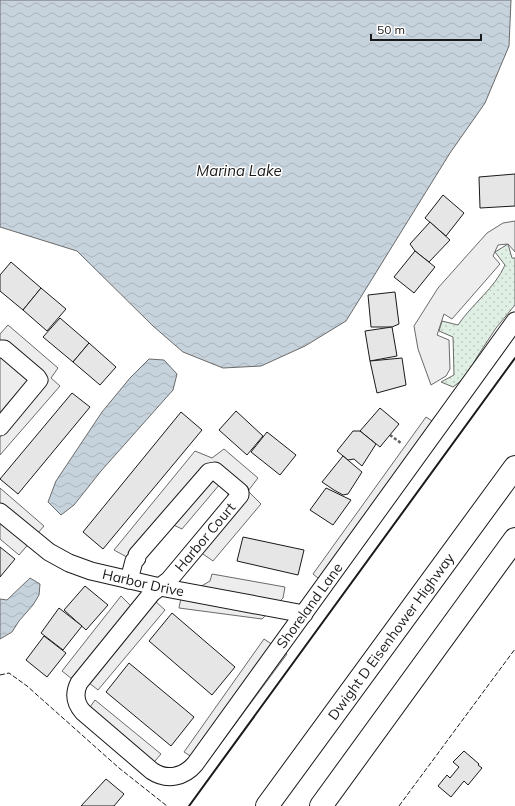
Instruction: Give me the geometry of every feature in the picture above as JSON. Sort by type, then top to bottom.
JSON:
[{"type":"highway","name":"Dwight D Eisenhower Highway","points":[[268,806],[515,467]]},
{"type":"highway","points":[[321,806],[515,539]]},
{"type":"street","name":"Shoreland Lane","points":[[76,698],[78,706],[82,712],[152,771],[165,777],[175,777],[184,773],[195,764],[515,321]]},
{"type":"street","points":[[0,349],[4,350],[38,377],[39,380],[0,427]]},
{"type":"street","name":"Harbor Court","points":[[76,698],[76,690],[79,683],[152,593],[169,580],[240,495],[240,492],[215,471],[209,472],[138,555],[134,561],[129,580]]},
{"type":"street","name":"Harbor Drive","points":[[0,512],[43,548],[65,561],[91,571],[129,580],[304,614]]},
{"type":"path","points":[[390,435],[401,443]]},
{"type":"green space","points":[[508,244],[512,258],[515,258],[515,305],[496,328],[466,377],[453,387],[441,382],[454,375],[453,337],[439,331],[442,321],[458,325],[489,289],[505,265],[495,252]]},
{"type":"shaded area","points":[[515,221],[515,252],[508,244],[498,245],[493,256],[500,264],[452,319],[444,314],[437,335],[449,340],[450,369],[446,376],[431,385],[418,349],[414,326],[438,288],[487,233],[503,223]]},
{"type":"shaded area","points":[[8,325],[58,368],[51,378],[60,386],[0,455],[0,334]]},
{"type":"shaded area","points":[[426,417],[446,430],[330,588],[313,574]]},
{"type":"shaded area","points":[[224,449],[258,478],[248,491],[261,504],[213,561],[190,545],[228,500],[228,491],[220,484],[182,529],[167,522],[134,561],[114,550],[195,451],[212,458]]},
{"type":"shaded area","points":[[0,488],[44,526],[19,555],[0,539]]},
{"type":"shaded area","points":[[212,574],[285,587],[283,598],[262,619],[179,608],[181,598],[210,581]]},
{"type":"shaded area","points":[[121,596],[131,606],[155,601],[165,610],[98,690],[88,682],[82,687],[62,671]]},
{"type":"shaded area","points":[[264,639],[287,654],[205,765],[184,752]]},
{"type":"shaded area","points":[[95,700],[161,754],[143,775],[81,720]]},
{"type":"water","name":"Marina Lake","points":[[0,0],[511,0],[509,46],[485,103],[450,153],[346,321],[305,346],[261,366],[223,368],[183,352],[153,326],[77,251],[0,227]]},
{"type":"water","points":[[149,359],[164,360],[177,374],[173,390],[101,471],[74,505],[61,515],[48,502],[56,481],[102,412],[130,378]]},
{"type":"water","points":[[30,578],[40,584],[39,595],[12,632],[0,639],[0,599],[7,600]]},
{"type":"building","points":[[515,174],[515,206],[480,208],[479,177]]},
{"type":"building","points":[[443,195],[464,213],[446,236],[425,218]]},
{"type":"building","points":[[430,222],[450,240],[429,262],[415,251],[410,244]]},
{"type":"building","points":[[415,251],[435,267],[414,293],[394,277]]},
{"type":"building","points":[[11,262],[41,288],[23,310],[0,291],[0,275]]},
{"type":"building","points":[[41,288],[66,309],[47,331],[23,310]]},
{"type":"building","points":[[395,292],[399,324],[392,327],[371,327],[368,295]]},
{"type":"building","points":[[60,318],[89,343],[73,362],[43,337]]},
{"type":"building","points":[[392,327],[397,356],[370,361],[365,331]]},
{"type":"building","points":[[89,343],[116,367],[100,385],[73,362]]},
{"type":"building","points":[[402,358],[406,385],[377,393],[370,361]]},
{"type":"building","points":[[72,393],[90,407],[18,494],[0,479]]},
{"type":"building","points":[[380,408],[399,424],[380,447],[360,431]]},
{"type":"building","points":[[236,411],[263,436],[247,455],[219,430]]},
{"type":"building","points":[[181,412],[202,430],[103,549],[83,532]]},
{"type":"building","points":[[353,431],[360,431],[376,444],[362,466],[354,459],[348,460],[337,451]]},
{"type":"building","points":[[267,432],[296,455],[280,475],[251,452]]},
{"type":"building","points":[[343,456],[362,472],[348,494],[343,495],[322,482]]},
{"type":"building","points":[[326,488],[351,500],[333,525],[310,510]]},
{"type":"building","points":[[243,537],[304,550],[298,575],[237,561]]},
{"type":"building","points":[[0,547],[15,559],[0,577]]},
{"type":"building","points":[[85,586],[108,605],[86,630],[64,610]]},
{"type":"building","points":[[59,608],[82,626],[63,650],[41,633]]},
{"type":"building","points":[[172,613],[235,667],[212,695],[149,641]]},
{"type":"building","points":[[44,636],[66,653],[47,677],[26,660]]},
{"type":"building","points":[[129,663],[194,717],[171,746],[106,692]]},
{"type":"building","points":[[464,751],[482,768],[468,785],[464,781],[451,797],[438,786],[447,775],[450,778],[459,767],[453,762]]},
{"type":"building","points":[[106,779],[124,794],[114,806],[81,806]]},
{"type":"fence","points":[[399,806],[515,649]]},
{"type":"fence","points":[[0,675],[9,673],[27,686],[119,768],[167,806]]},
{"type":"wall","points":[[189,806],[515,358]]}]
